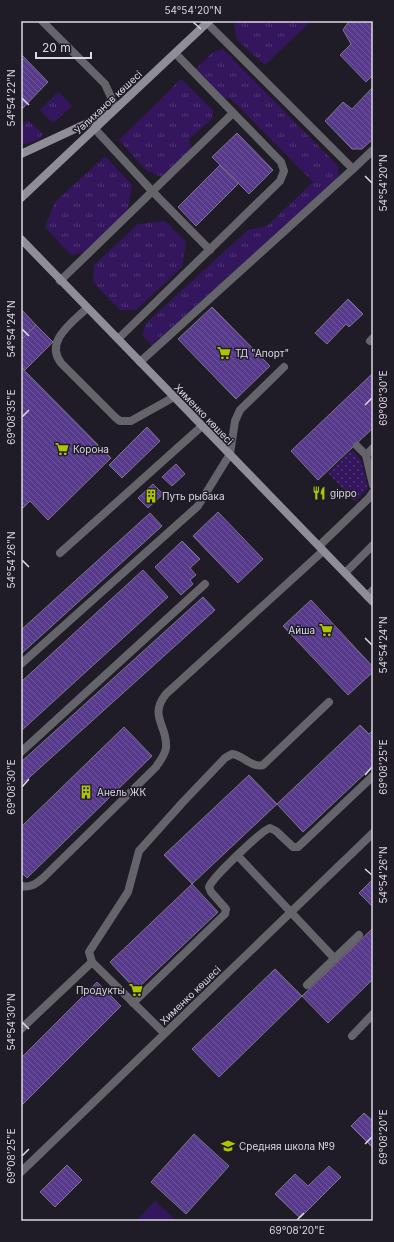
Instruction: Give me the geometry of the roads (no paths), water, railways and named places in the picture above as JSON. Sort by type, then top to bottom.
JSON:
[{"type":"main road","name":"Уәлиханов көшесі","points":[[21,198],[208,22]]},
{"type":"main road","points":[[21,154],[115,110]]},
{"type":"main road","name":"Хименко көшесі","points":[[21,239],[60,281],[345,573],[371,596]]},
{"type":"street","points":[[42,21],[105,84],[115,110]]},
{"type":"street","points":[[208,22],[354,169]]},
{"type":"street","points":[[118,339],[280,181],[284,171],[281,162],[174,53]]},
{"type":"street","points":[[60,281],[233,113]]},
{"type":"street","points":[[95,129],[153,192],[210,250]]},
{"type":"street","points":[[140,362],[354,169],[373,150]]},
{"type":"street","points":[[87,308],[62,332],[58,339],[55,346],[55,353],[60,363],[120,421],[130,421],[174,397]]},
{"type":"street","points":[[21,664],[198,506],[230,454],[235,421],[240,410],[284,367]]},
{"type":"street","points":[[60,553],[202,426]]},
{"type":"street","points":[[357,446],[366,455],[373,485]]},
{"type":"street","points":[[366,455],[373,448]]},
{"type":"street","points":[[21,886],[32,886],[43,878],[156,767],[163,758],[166,749],[166,739],[158,712],[160,701],[321,548],[373,492]]},
{"type":"street","points":[[345,573],[373,545]]},
{"type":"street","points":[[21,752],[205,584]]},
{"type":"street","points":[[164,1033],[92,962],[89,952],[128,892],[139,851],[225,758],[232,754],[240,756],[256,765],[262,765],[329,702]]},
{"type":"street","points":[[133,1003],[225,914],[226,909],[211,892],[209,887],[212,882],[264,831],[270,828],[276,831],[293,847],[298,847],[373,776]]},
{"type":"street","name":"Хименко көшесі","points":[[21,1172],[373,833]]},
{"type":"street","points":[[238,856],[335,959]]},
{"type":"street","points":[[307,986],[360,935]]},
{"type":"street","points":[[21,1029],[92,962]]},
{"type":"street","points":[[352,1036],[373,1014]]},
{"type":"place","name":"ТД \"Апорт\"","points":[[224,353]]},
{"type":"place","name":"Корона","points":[[62,449]]},
{"type":"place","name":"gippo","points":[[319,493]]},
{"type":"place","name":"Путь рыбака","points":[[151,496]]},
{"type":"place","name":"Айша","points":[[326,630]]},
{"type":"place","name":"Анель ЖК","points":[[86,792]]},
{"type":"place","name":"Продукты","points":[[136,990]]},
{"type":"place","name":"Средняя школа №9","points":[[228,1146]]}]
